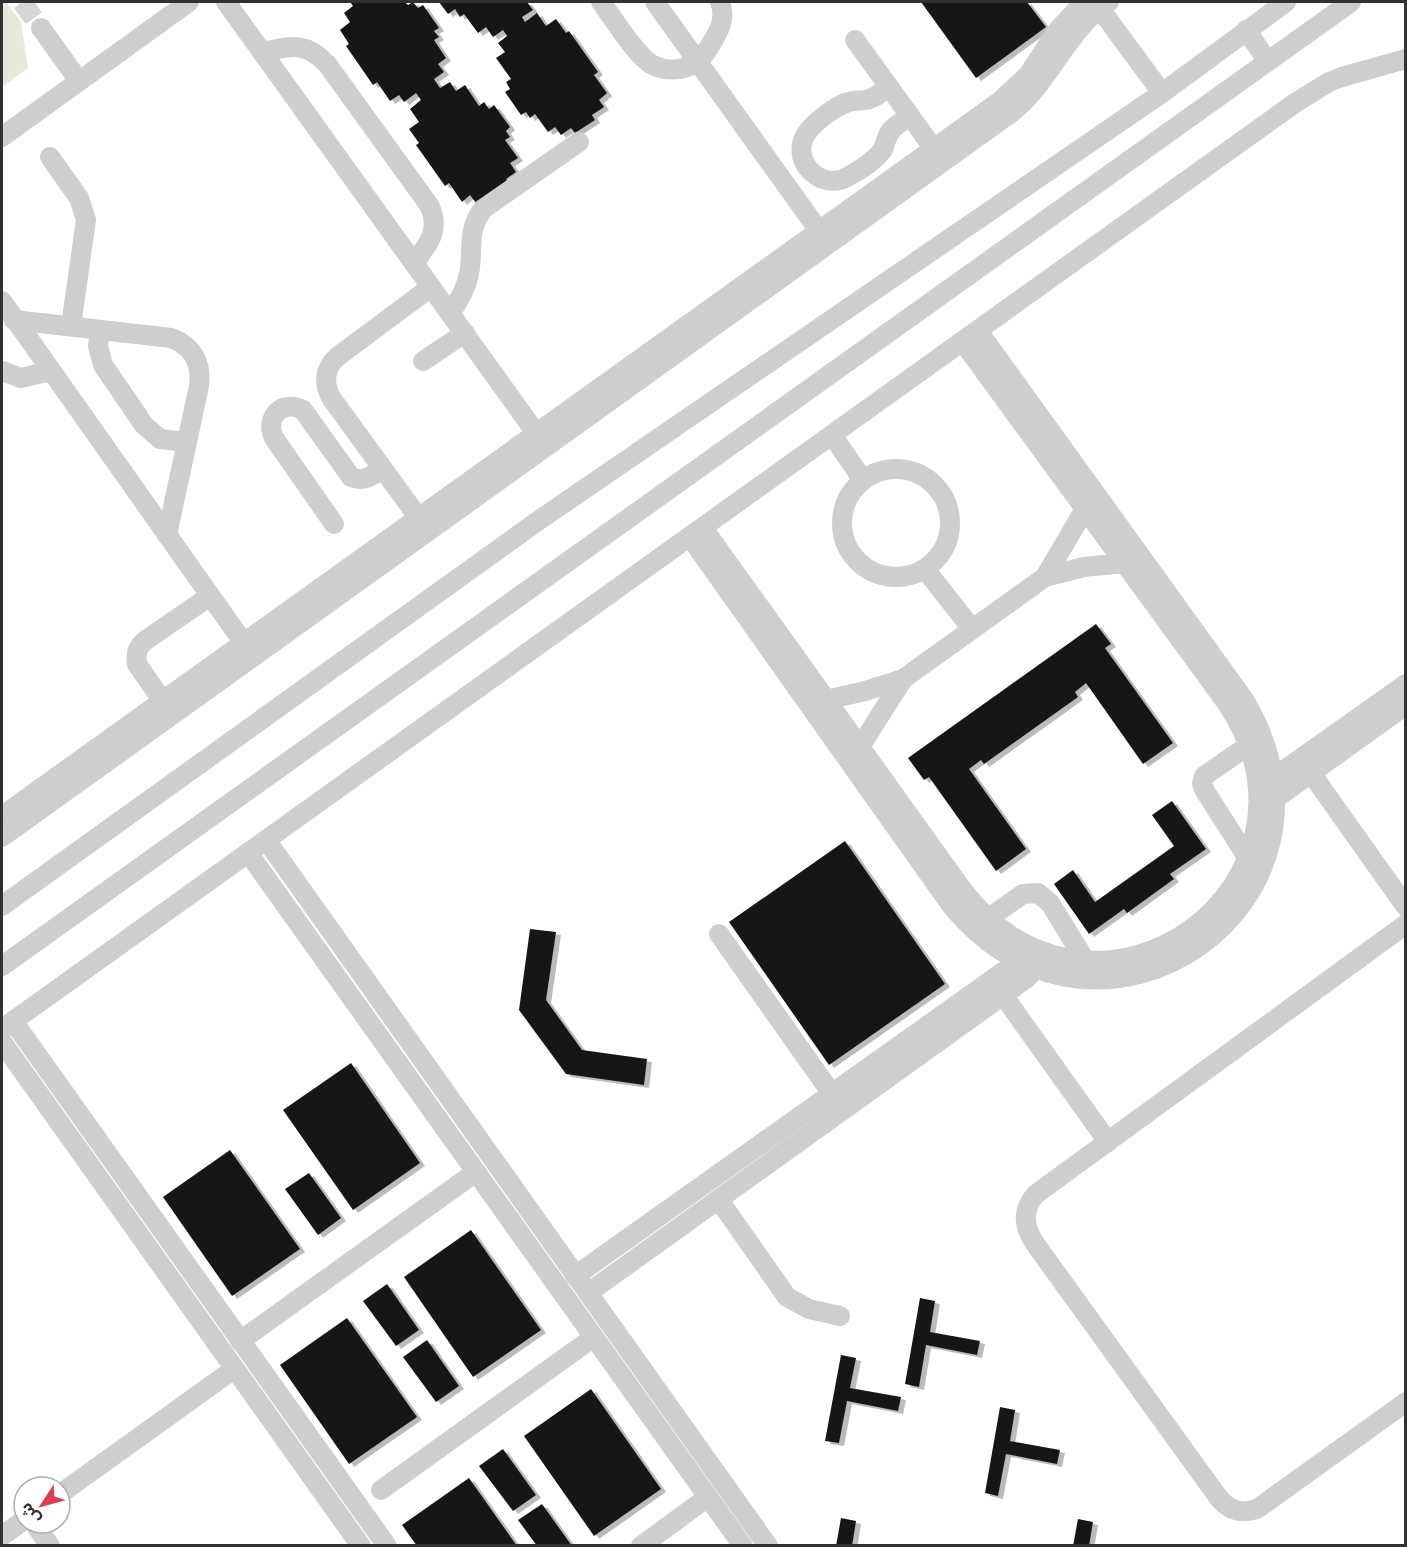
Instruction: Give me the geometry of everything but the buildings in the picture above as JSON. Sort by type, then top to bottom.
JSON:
[{"type":"street","points":[[2,137],[189,2]]},
{"type":"street","points":[[226,2],[536,433]]},
{"type":"street","points":[[601,2],[641,55],[651,64],[671,69],[684,68],[699,62],[721,28],[723,13],[720,2]]},
{"type":"street","points":[[655,2],[819,231]]},
{"type":"street","points":[[2,906],[535,523],[1162,93],[1286,2]]},
{"type":"street","points":[[2,966],[1351,2]]},
{"type":"street","points":[[1097,3],[1162,93]]},
{"type":"street","points":[[2,816],[934,149],[1015,88],[1039,60],[1068,18],[1097,3]]},
{"type":"street","points":[[2,837],[1011,113],[1038,88],[1097,3]]},
{"type":"street","points":[[41,27],[79,81]]},
{"type":"street","points":[[1246,30],[1267,60]]},
{"type":"street","points":[[855,40],[934,149]]},
{"type":"street","points":[[262,52],[297,46],[317,54],[327,64],[422,195],[432,211],[434,232],[429,244],[414,263]]},
{"type":"street","points":[[387,1545],[7,1025],[1311,92],[1342,77],[1406,59]]},
{"type":"street","points":[[889,87],[871,98],[845,103],[809,130],[801,150],[802,158],[809,171],[829,181],[850,176],[877,156],[892,129],[910,116]]},
{"type":"street","points":[[450,314],[466,284],[471,262],[471,233],[483,209],[579,142]]},
{"type":"street","points":[[50,157],[79,198],[86,220],[71,326]]},
{"type":"street","points":[[418,517],[329,393],[326,387],[326,374],[337,357],[431,287]]},
{"type":"street","points":[[2,301],[243,642]]},
{"type":"street","points":[[14,320],[171,338],[193,352],[201,377],[167,535]]},
{"type":"street","points":[[100,330],[99,352],[103,365],[149,431],[167,441],[187,442]]},
{"type":"street","points":[[423,362],[465,333]]},
{"type":"street","points":[[697,533],[826,700],[964,892],[987,919],[1039,957],[1076,978],[1095,980],[1153,971],[1171,964],[1205,944],[1233,917],[1255,885],[1269,848],[1273,829],[1266,791],[1249,746],[1231,709],[1085,509],[970,337]]},
{"type":"street","points":[[575,1276],[1018,961],[1039,957],[1085,960],[1122,959],[1140,955],[1174,941],[1211,913],[1228,892],[1247,857],[1266,791],[1269,751],[1262,733],[1243,698],[970,337]]},
{"type":"street","points":[[2,371],[21,378],[51,371]]},
{"type":"street","points":[[334,524],[274,438],[270,422],[275,413],[279,409],[291,406],[303,410],[351,477],[361,480],[383,469]]},
{"type":"street","points":[[832,435],[863,480]]},
{"type":"street","points":[[883,470],[904,470],[925,478],[940,492],[948,512],[949,534],[940,554],[925,569],[904,576],[882,575],[862,566],[848,549],[842,528],[842,517],[849,496],[863,480],[883,470]]},
{"type":"street","points":[[1045,577],[1085,509]]},
{"type":"street","points":[[697,533],[951,905],[975,932],[1002,953],[1018,961]]},
{"type":"street","points":[[826,700],[903,679],[1045,577],[1084,567],[1125,563]]},
{"type":"street","points":[[925,569],[972,629]]},
{"type":"street","points":[[162,700],[137,664],[138,648],[146,640],[210,596]]},
{"type":"street","points":[[860,747],[903,679]]},
{"type":"street","points":[[1266,791],[1406,684]]},
{"type":"street","points":[[1266,791],[1311,773],[1406,705]]},
{"type":"street","points":[[1247,857],[1204,791],[1202,784],[1204,776],[1249,746]]},
{"type":"street","points":[[1311,773],[1406,907]]},
{"type":"street","points":[[267,841],[768,1545]]},
{"type":"street","points":[[249,854],[743,1545]]},
{"type":"street","points":[[987,919],[1023,894],[1038,893],[1050,903],[1085,960]]},
{"type":"street","points":[[1406,924],[1036,1194],[1026,1213],[1026,1227],[1036,1245],[1223,1503],[1235,1511],[1257,1509],[1406,1402]]},
{"type":"street","points":[[719,934],[832,1094]]},
{"type":"street","points":[[588,1293],[1004,995],[1039,957]]},
{"type":"street","points":[[1004,995],[1108,1142]]},
{"type":"street","points":[[2,1042],[361,1545]]},
{"type":"street","points":[[240,1341],[476,1172]]},
{"type":"street","points":[[719,1200],[787,1297],[809,1309],[840,1316]]},
{"type":"street","points":[[611,1250],[624,1268]]},
{"type":"street","points":[[381,1490],[594,1337]]},
{"type":"street","points":[[72,1485],[234,1369]]},
{"type":"street","points":[[640,1545],[708,1497]]},
{"type":"shaded area","points":[[2,2],[6,2],[21,22],[28,68],[2,87]]},
{"type":"tunnel","points":[[22,2],[41,28]]}]
